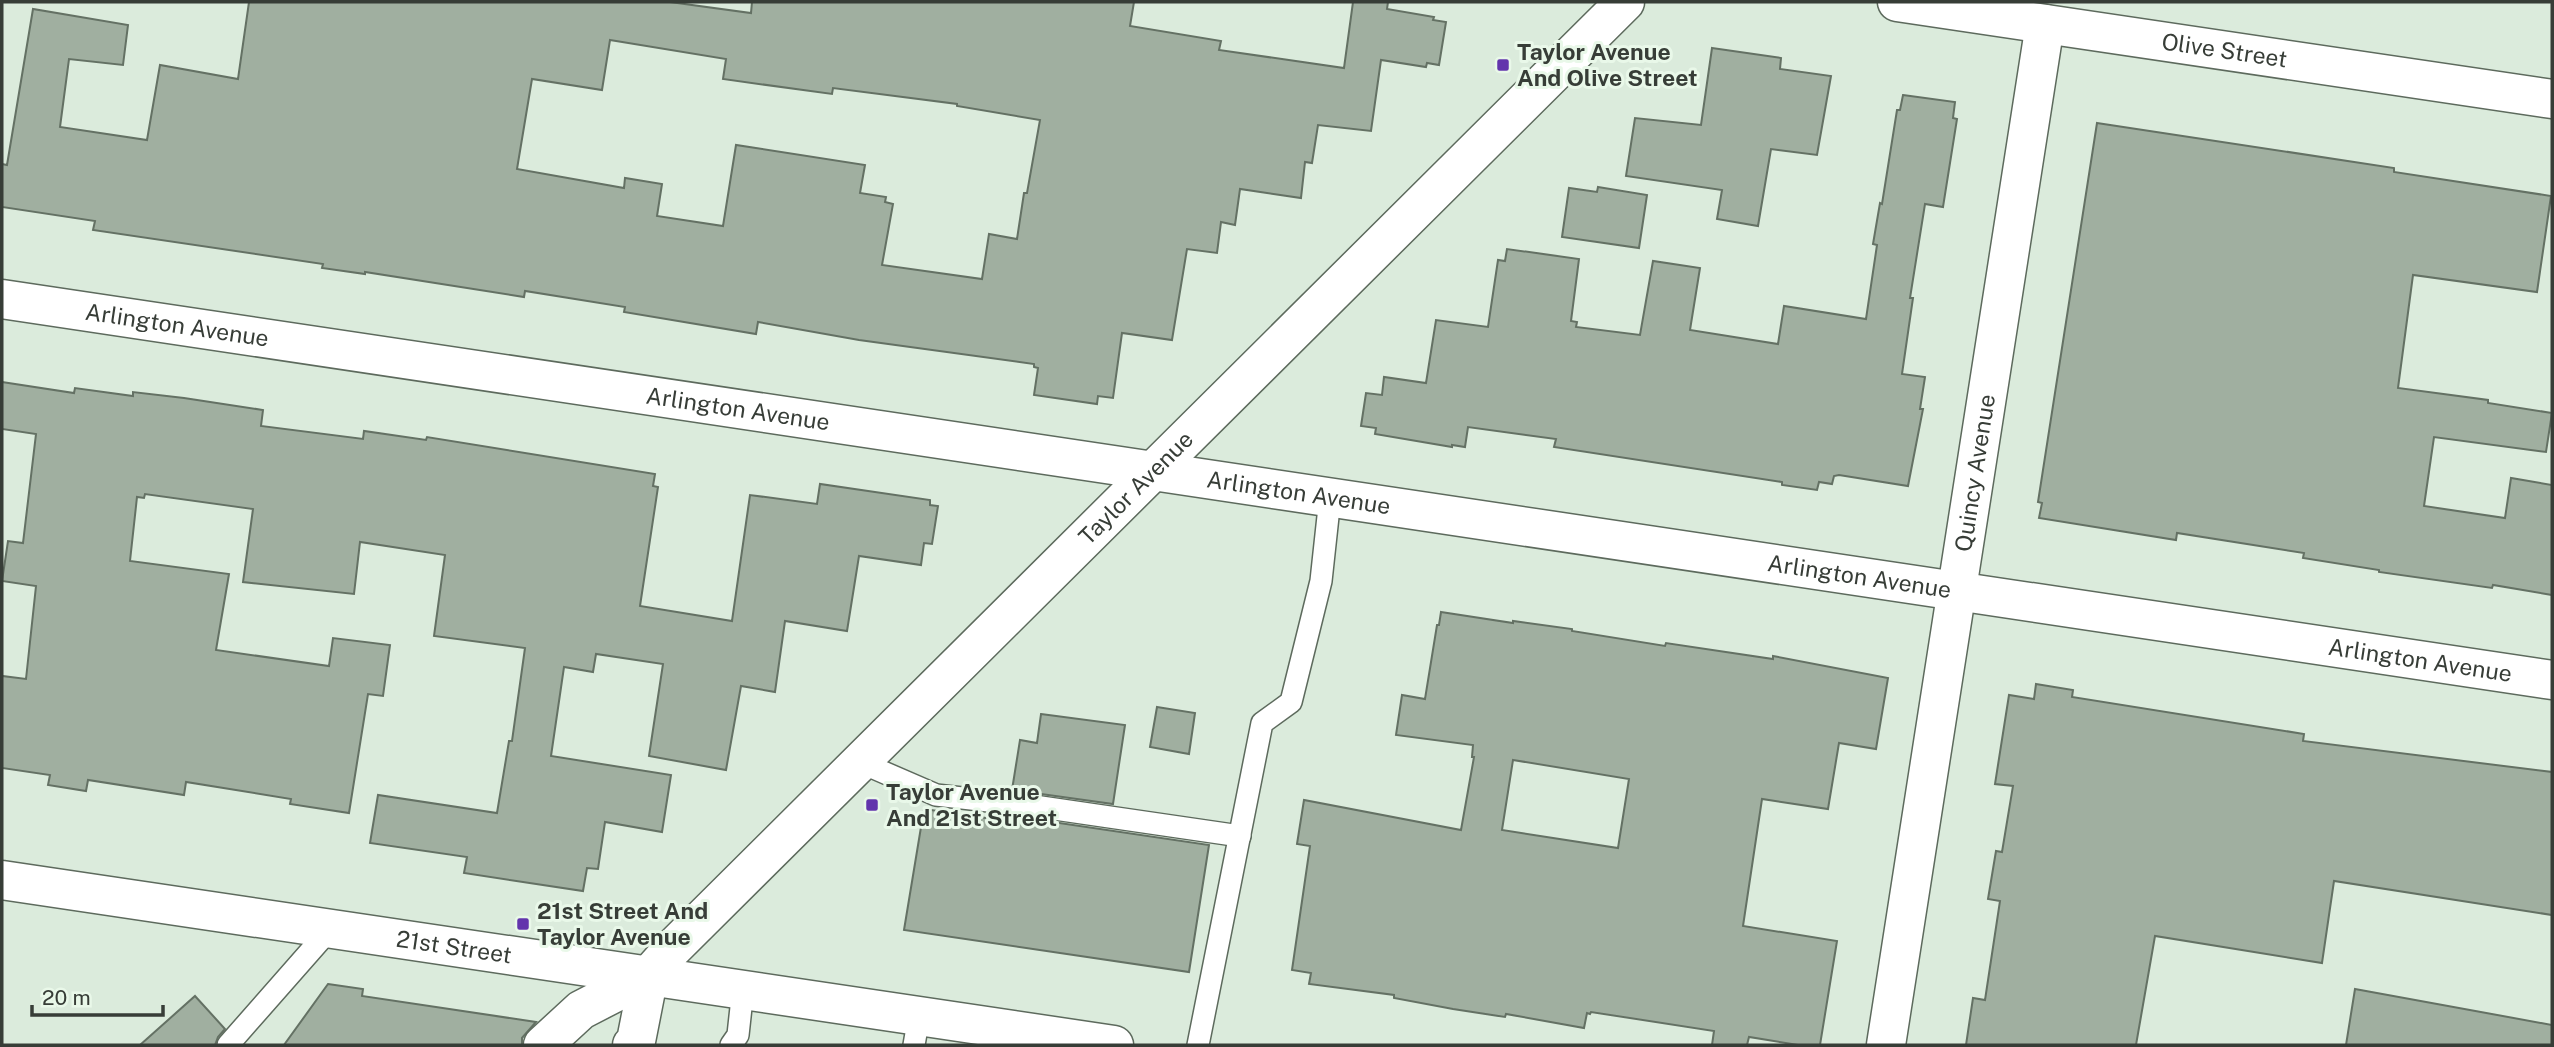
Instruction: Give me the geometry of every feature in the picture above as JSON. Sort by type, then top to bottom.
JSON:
[{"type":"street","name":"Taylor Avenue","points":[[543,1045],[581,1010],[649,975],[1625,2]]},
{"type":"street","name":"Olive Street","points":[[1897,2],[2552,99]]},
{"type":"street","name":"Quincy Avenue","points":[[1886,1045],[2045,24]]},
{"type":"street","name":"Arlington Avenue","points":[[2,299],[2552,680]]},
{"type":"street","name":"21st Street","points":[[2,880],[743,989],[916,1031],[1114,1045]]},
{"type":"street","points":[[632,1045],[636,1041],[649,975]]},
{"type":"lane","points":[[1198,1045],[1262,723],[1291,702],[1321,581],[1330,498]]},
{"type":"lane","points":[[860,762],[936,795],[1041,807],[1240,836]]},
{"type":"lane","points":[[228,1045],[330,929]]},
{"type":"lane","points":[[731,1045],[738,1035],[743,989]]},
{"type":"building","points":[[249,2],[670,2],[751,13],[752,2],[1134,2],[1130,26],[1221,41],[1219,50],[1344,68],[1353,2],[1388,2],[1387,9],[1434,17],[1433,20],[1446,22],[1439,65],[1427,63],[1426,67],[1381,60],[1371,131],[1318,125],[1312,163],[1305,162],[1301,198],[1240,189],[1235,225],[1221,222],[1217,253],[1187,249],[1172,340],[1122,333],[1113,398],[1098,396],[1097,404],[1034,395],[1038,368],[1034,367],[1034,364],[859,340],[758,322],[756,334],[624,312],[625,307],[525,291],[524,297],[365,272],[322,268],[323,264],[93,230],[95,221],[2,207],[2,164],[7,165],[33,9],[128,25],[123,65],[69,59],[60,127],[147,140],[160,65],[238,79]],"holes":[[[610,40],[726,59],[723,79],[832,94],[833,88],[957,104],[1040,120],[1017,239],[989,234],[982,279],[882,265],[893,204],[885,202],[886,197],[860,193],[865,165],[736,145],[723,226],[657,216],[662,184],[625,178],[624,188],[517,169],[532,79],[602,90]]]},
{"type":"building","points":[[1712,48],[1781,58],[1780,69],[1831,76],[1817,155],[1771,149],[1758,226],[1717,219],[1722,190],[1626,176],[1635,118],[1701,125]]},
{"type":"building","points":[[1903,95],[1955,102],[1953,118],[1957,119],[1943,207],[1925,204],[1910,298],[1913,298],[1902,374],[1925,377],[1920,409],[1923,409],[1908,486],[1839,475],[1834,476],[1832,484],[1819,482],[1817,490],[1782,485],[1782,482],[1554,447],[1556,439],[1468,427],[1465,447],[1452,447],[1375,434],[1376,428],[1361,426],[1366,393],[1382,395],[1384,377],[1426,383],[1436,320],[1488,327],[1498,260],[1505,261],[1507,249],[1579,259],[1571,321],[1577,322],[1576,327],[1640,335],[1653,261],[1700,268],[1690,330],[1778,344],[1784,306],[1866,319],[1877,245],[1873,244],[1897,110],[1900,110]]},
{"type":"building","points":[[2097,123],[2394,168],[2394,172],[2551,196],[2537,292],[2413,275],[2398,388],[2488,400],[2488,403],[2552,413],[2546,452],[2434,437],[2424,506],[2505,518],[2511,478],[2552,485],[2552,595],[2493,585],[2492,588],[2379,572],[2303,558],[2304,553],[2177,533],[2176,540],[2039,518],[2042,503],[2038,502]]},
{"type":"building","points":[[1598,187],[1647,195],[1639,248],[1562,237],[1569,188],[1597,192]]},
{"type":"building","points":[[2,382],[74,393],[75,388],[133,396],[133,392],[184,398],[263,410],[261,426],[363,439],[364,431],[426,440],[427,437],[655,474],[653,486],[658,487],[640,606],[732,621],[750,495],[817,504],[820,484],[930,500],[930,505],[938,506],[932,544],[924,543],[921,565],[859,556],[847,631],[785,621],[775,692],[741,686],[726,770],[649,756],[663,664],[596,654],[593,672],[564,667],[551,756],[671,775],[662,832],[605,822],[598,869],[587,868],[583,891],[464,873],[467,857],[370,843],[378,795],[497,813],[509,741],[512,741],[525,648],[434,636],[445,555],[360,542],[354,594],[243,582],[253,509],[145,494],[144,498],[137,497],[130,561],[229,574],[216,650],[329,666],[333,638],[390,645],[383,696],[368,694],[349,813],[290,804],[291,799],[186,782],[184,795],[88,780],[86,791],[48,785],[50,775],[2,768],[2,676],[26,679],[36,586],[2,581],[8,541],[23,543],[36,434],[2,429]]},
{"type":"building","points":[[1441,612],[1572,629],[1665,646],[1666,643],[1773,659],[1773,656],[1888,678],[1876,749],[1839,743],[1828,809],[1762,799],[1743,926],[1837,941],[1820,1045],[1798,1045],[1749,1037],[1747,1045],[1712,1045],[1714,1031],[1591,1012],[1587,1013],[1584,1028],[1506,1014],[1505,1017],[1394,998],[1394,995],[1309,984],[1311,973],[1292,970],[1310,846],[1297,844],[1304,800],[1461,830],[1474,757],[1473,745],[1396,735],[1402,695],[1425,699]],"holes":[[[1513,760],[1629,779],[1618,848],[1502,830]]]},
{"type":"building","points":[[2036,684],[2073,690],[2072,697],[2304,734],[2303,741],[2552,772],[2552,915],[2334,881],[2322,963],[2155,936],[2136,1045],[1966,1045],[1973,998],[1985,1000],[2000,901],[1988,899],[1996,851],[2002,852],[2013,786],[1995,784],[2009,695],[2034,699]]},
{"type":"building","points":[[1157,707],[1195,713],[1189,754],[1150,747]]},
{"type":"building","points":[[1041,714],[1125,725],[1113,804],[1012,790],[1020,740],[1037,743]]},
{"type":"building","points":[[924,809],[1007,821],[1008,816],[1209,845],[1189,972],[904,930]]},
{"type":"building","points":[[328,984],[363,989],[362,996],[536,1022],[522,1038],[522,1045],[284,1045]]},
{"type":"building","points":[[2355,989],[2552,1025],[2552,1045],[2346,1045]]},
{"type":"building","points":[[195,996],[225,1029],[215,1045],[140,1045]]},
{"type":"place","name":"Taylor Avenue And Olive Street","points":[[1503,65]]},
{"type":"place","name":"Taylor Avenue And 21st Street","points":[[872,805]]},
{"type":"place","name":"21st Street And Taylor Avenue","points":[[523,924]]}]
